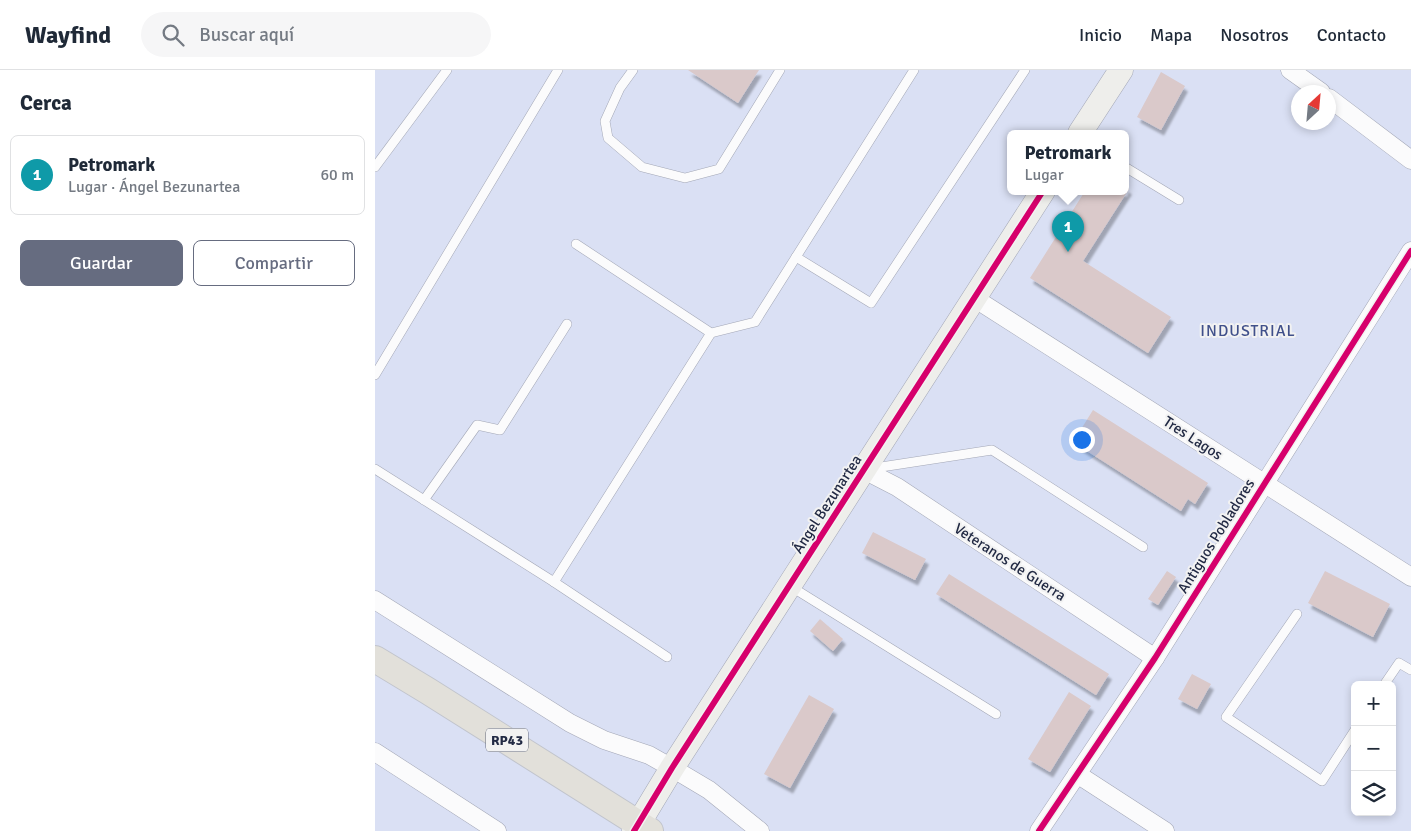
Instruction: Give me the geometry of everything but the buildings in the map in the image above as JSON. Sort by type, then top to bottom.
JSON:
[{"type":"main road","name":"RP43","points":[[375,659],[437,696],[641,828]]},
{"type":"street","points":[[1082,130],[1121,70]]},
{"type":"street","points":[[1290,70],[1311,85]]},
{"type":"street","points":[[1336,103],[1411,160]]},
{"type":"street","name":"Ángel Bezunartea","points":[[641,828],[672,768],[1040,195]]},
{"type":"street","name":"Antiguos Pobladores","points":[[1039,831],[1155,658],[1411,251]]},
{"type":"street","name":"Tres Lagos","points":[[974,298],[1411,577]]},
{"type":"street","name":"Veteranos de Guerra","points":[[864,470],[897,488],[1155,658]]},
{"type":"street","points":[[375,600],[570,723],[604,740],[649,755],[709,790],[760,831]]},
{"type":"street","points":[[375,752],[497,831]]},
{"type":"street","points":[[1077,774],[1165,831]]},
{"type":"lane","points":[[375,167],[447,70]]},
{"type":"lane","points":[[375,375],[558,70]]},
{"type":"lane","points":[[633,70],[620,88],[605,121],[608,138],[643,167],[685,178],[719,169],[780,70]]},
{"type":"lane","points":[[554,582],[711,333],[755,322],[914,70]]},
{"type":"lane","points":[[796,257],[871,303],[1025,70]]},
{"type":"lane","points":[[1129,169],[1179,200]]},
{"type":"lane","points":[[576,244],[711,333]]},
{"type":"lane","points":[[424,500],[477,424],[500,430],[567,324]]},
{"type":"lane","points":[[864,470],[993,450],[1143,547]]},
{"type":"lane","points":[[375,469],[554,582],[667,657]]},
{"type":"lane","points":[[789,586],[996,714]]},
{"type":"lane","points":[[1297,614],[1226,717],[1322,781],[1351,736]]},
{"type":"lane","points":[[1387,681],[1399,662],[1411,670]]},
{"type":"shaded area","points":[[375,70],[1411,70],[1411,831],[375,831]]},
{"type":"cycle path","points":[[634,831],[672,768],[1040,195]]},
{"type":"cycle path","points":[[1039,831],[1155,658],[1411,251]]},
{"type":"place","name":"Petromark","points":[[1068,252]]},
{"type":"district","name":"INDUSTRIAL","points":[[1248,331]]}]
